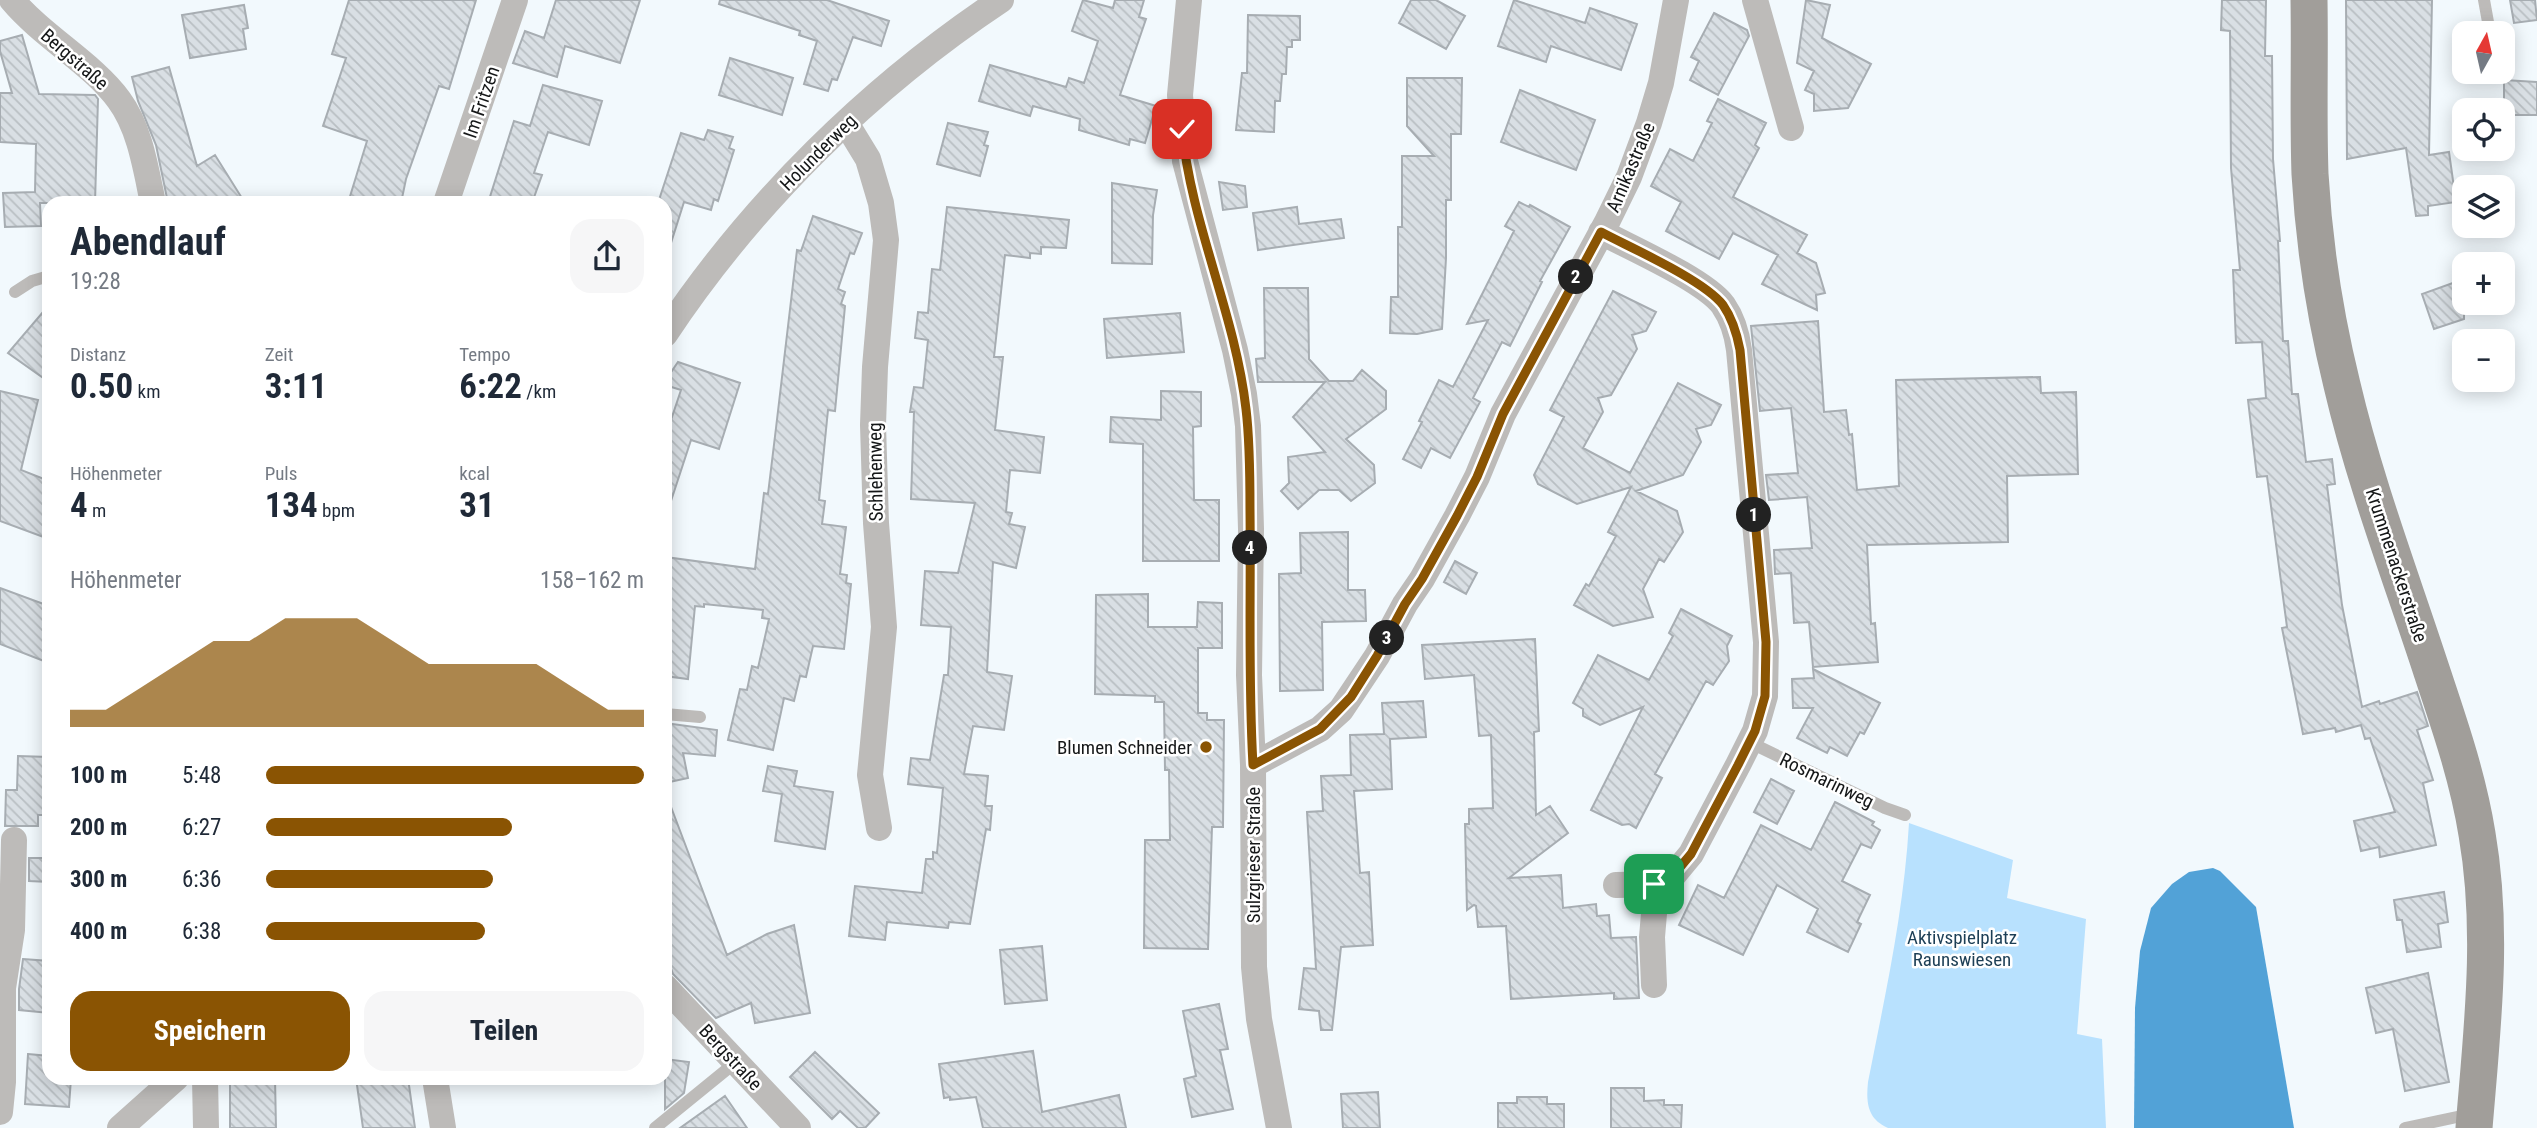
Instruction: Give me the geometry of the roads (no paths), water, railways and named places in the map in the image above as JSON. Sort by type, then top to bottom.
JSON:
[{"type":"main road","name":"Krummenackerstraße","points":[[2309,0],[2311,177],[2316,238],[2334,349],[2352,426],[2368,478],[2458,752],[2478,837],[2487,957],[2474,1120]]},
{"type":"street","name":"Bergstraße","points":[[12,0],[119,100],[135,131],[151,196]]},
{"type":"street","name":"Im Fritzen","points":[[448,196],[515,0]]},
{"type":"street","name":"Holunderweg","points":[[672,324],[750,221],[846,123],[920,58],[1001,0]]},
{"type":"street","name":"Sulzgrieser Straße","points":[[1189,0],[1181,95],[1185,161],[1229,327],[1244,394],[1248,426],[1255,989],[1279,1128]]},
{"type":"street","name":"Arnikastraße","points":[[1253,765],[1320,729],[1351,697],[1457,516],[1477,477],[1503,414],[1629,177],[1655,105],[1668,53],[1676,0]]},
{"type":"street","points":[[1755,0],[1791,128]]},
{"type":"street","name":"Schlehenweg","points":[[846,123],[862,147],[870,166],[881,203],[886,240],[873,425],[876,523],[884,627],[870,766],[879,828]]},
{"type":"street","points":[[1601,232],[1704,288],[1724,306],[1735,330],[1740,350],[1767,656],[1765,696],[1749,742],[1691,854],[1666,884],[1656,902],[1653,917],[1654,985]]},
{"type":"street","points":[[0,1112],[3,1082],[3,988],[12,929],[15,840]]},
{"type":"street","points":[[1616,885],[1666,884]]},
{"type":"street","name":"Bergstraße","points":[[672,994],[798,1128]]},
{"type":"street","points":[[120,1128],[168,1085]]},
{"type":"street","points":[[205,1085],[206,1128]]},
{"type":"street","points":[[436,1085],[443,1128]]},
{"type":"lane","points":[[2484,0],[2488,21]]},
{"type":"lane","points":[[15,292],[42,278]]},
{"type":"lane","points":[[672,715],[700,717]]},
{"type":"lane","name":"Rosmarinweg","points":[[1749,742],[1905,816]]},
{"type":"lane","points":[[655,1128],[736,1062]]},
{"type":"lane","points":[[2405,1128],[2474,1120]]},
{"type":"water","points":[[2213,868],[2220,871],[2256,907],[2294,1128],[2134,1128],[2135,1008],[2140,951],[2151,908],[2172,884],[2189,872]]},
{"type":"place","name":"Blumen Schneider","points":[[1206,747]]},
{"type":"park label","name":"Aktivspielplatz Raunswiesen","points":[[1962,948]]}]
